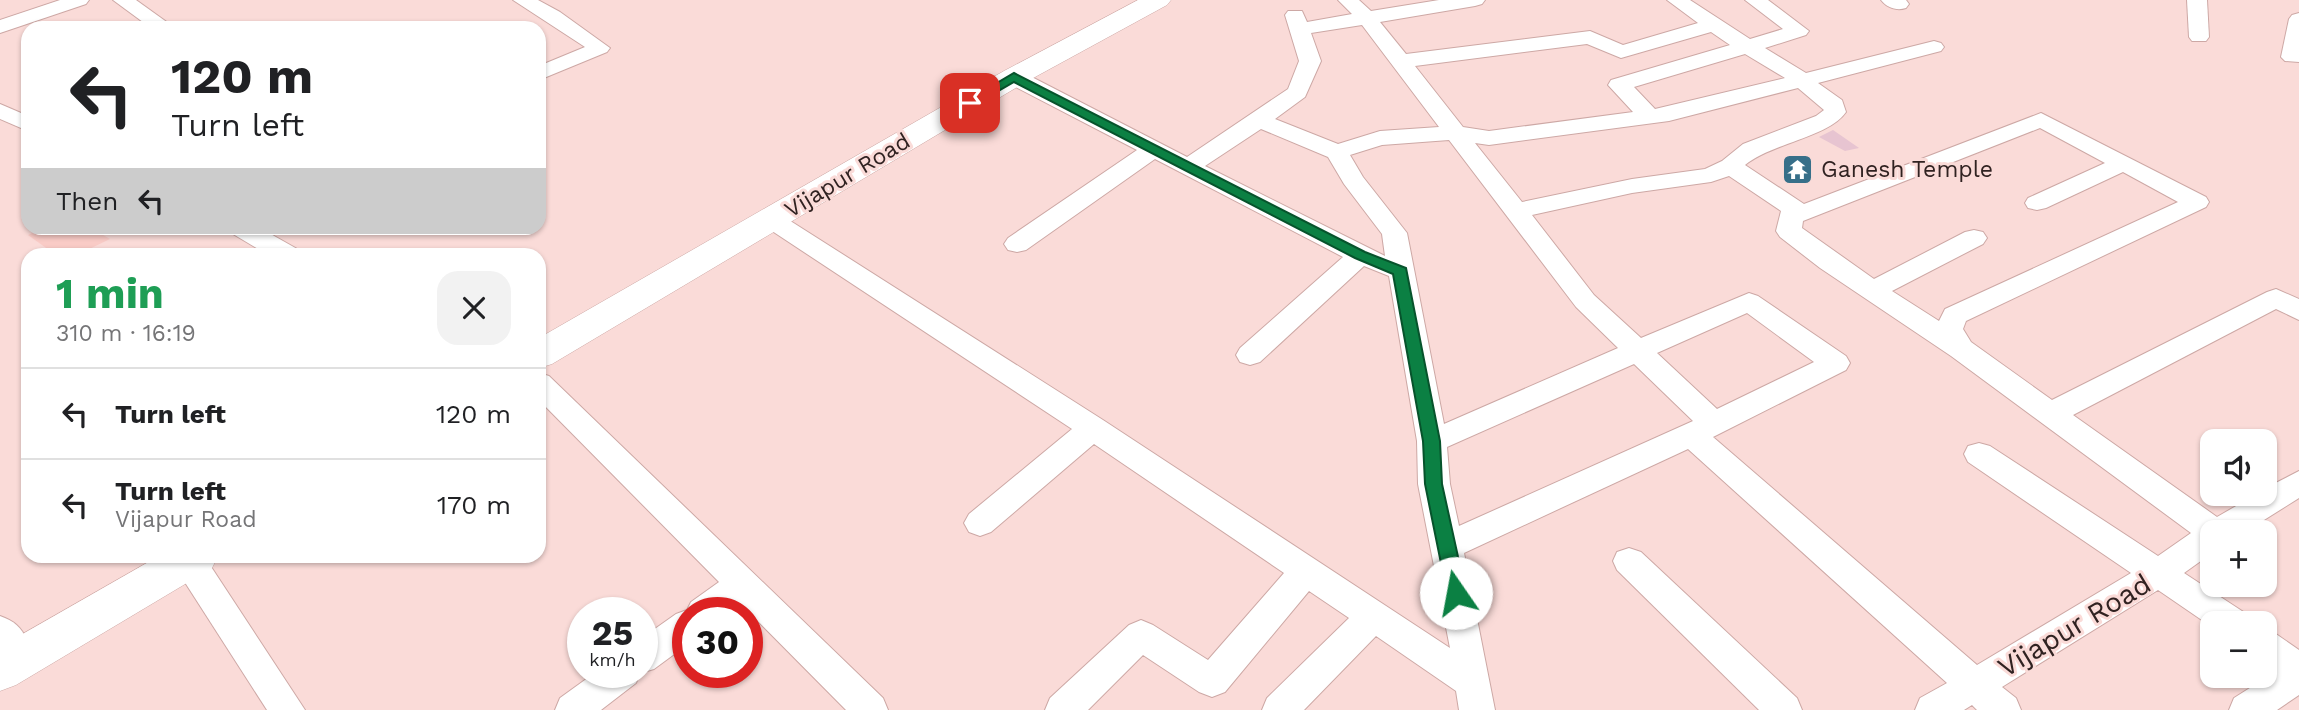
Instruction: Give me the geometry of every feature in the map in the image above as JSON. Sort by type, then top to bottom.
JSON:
[{"type":"main road","name":"Vijapur Road","points":[[546,332],[1055,38],[1132,0]]},
{"type":"main road","name":"Vijapur Road","points":[[546,351],[1014,77],[1158,0]]},
{"type":"main road","points":[[3,647],[171,563]]},
{"type":"street","points":[[0,27],[79,0]]},
{"type":"street","points":[[123,0],[154,21]]},
{"type":"street","points":[[523,0],[600,48],[546,71]]},
{"type":"street","points":[[1348,0],[1367,18],[1401,61],[1585,301],[1636,352],[1703,429],[1974,686],[2003,710]]},
{"type":"street","points":[[1190,165],[1297,92],[1310,61],[1297,22],[1367,18],[1475,0]]},
{"type":"street","points":[[1515,211],[1632,186],[1711,175],[1730,166],[1751,149],[1825,121],[1835,112],[1834,105],[1811,85],[1677,0]]},
{"type":"street","points":[[1650,117],[1619,85],[1799,31],[1755,0]]},
{"type":"street","points":[[2197,0],[2199,37]]},
{"type":"street","points":[[2291,0],[2299,17],[2292,57]]},
{"type":"street","points":[[1401,61],[1590,37],[1621,52],[1714,25]]},
{"type":"street","points":[[1337,152],[1380,138],[1454,133],[1489,138],[1669,114],[1934,47]]},
{"type":"street","points":[[1014,77],[1190,165],[1360,255],[1400,271]]},
{"type":"street","points":[[0,111],[21,121]]},
{"type":"street","points":[[1259,120],[1337,152],[1352,179],[1394,233],[1432,441],[1434,484],[1475,696]]},
{"type":"street","points":[[1961,349],[1949,329],[1955,315],[2020,287],[2197,202],[2041,120],[1802,214],[1791,215],[1789,231],[1872,291],[1961,349],[2200,522]]},
{"type":"street","points":[[1017,244],[1154,148]]},
{"type":"street","points":[[2037,203],[2124,163]]},
{"type":"street","points":[[1730,166],[1802,214]]},
{"type":"street","points":[[772,220],[1307,570],[1475,696]]},
{"type":"street","points":[[254,235],[276,248]]},
{"type":"street","points":[[1872,291],[1974,238]]},
{"type":"street","points":[[1250,355],[1360,255]]},
{"type":"street","points":[[2051,413],[2276,298],[2299,312]]},
{"type":"street","points":[[1432,441],[1749,302],[1836,363],[1703,429],[1447,546]]},
{"type":"street","points":[[546,390],[870,710]]},
{"type":"street","points":[[980,523],[1093,428]]},
{"type":"street","points":[[1979,454],[2216,611]]},
{"type":"street","name":"Vijapur Road","points":[[2237,520],[2299,483]]},
{"type":"street","name":"Vijapur Road","points":[[1933,710],[2160,572],[2200,544]]},
{"type":"street","points":[[1629,561],[1784,710]]},
{"type":"street","points":[[184,563],[287,710]]},
{"type":"street","points":[[1063,710],[1142,635],[1212,681],[1307,570]]},
{"type":"street","points":[[723,597],[742,583]]},
{"type":"street","points":[[1280,710],[1373,617]]},
{"type":"street","points":[[2277,654],[2299,669]]},
{"type":"street","points":[[2247,710],[2299,676]]},
{"type":"street","points":[[573,710],[603,688]]},
{"type":"shaded area","points":[[28,235],[103,235],[110,239],[91,248],[46,248]]},
{"type":"building","points":[[1833,130],[1859,148],[1845,151],[1819,137]]},
{"type":"place","name":"Ganesh Temple","points":[[1798,169]]},
{"type":"route","points":[[970,103],[1014,77],[1190,165],[1360,255],[1400,271],[1432,441],[1434,484],[1456,593]]}]
